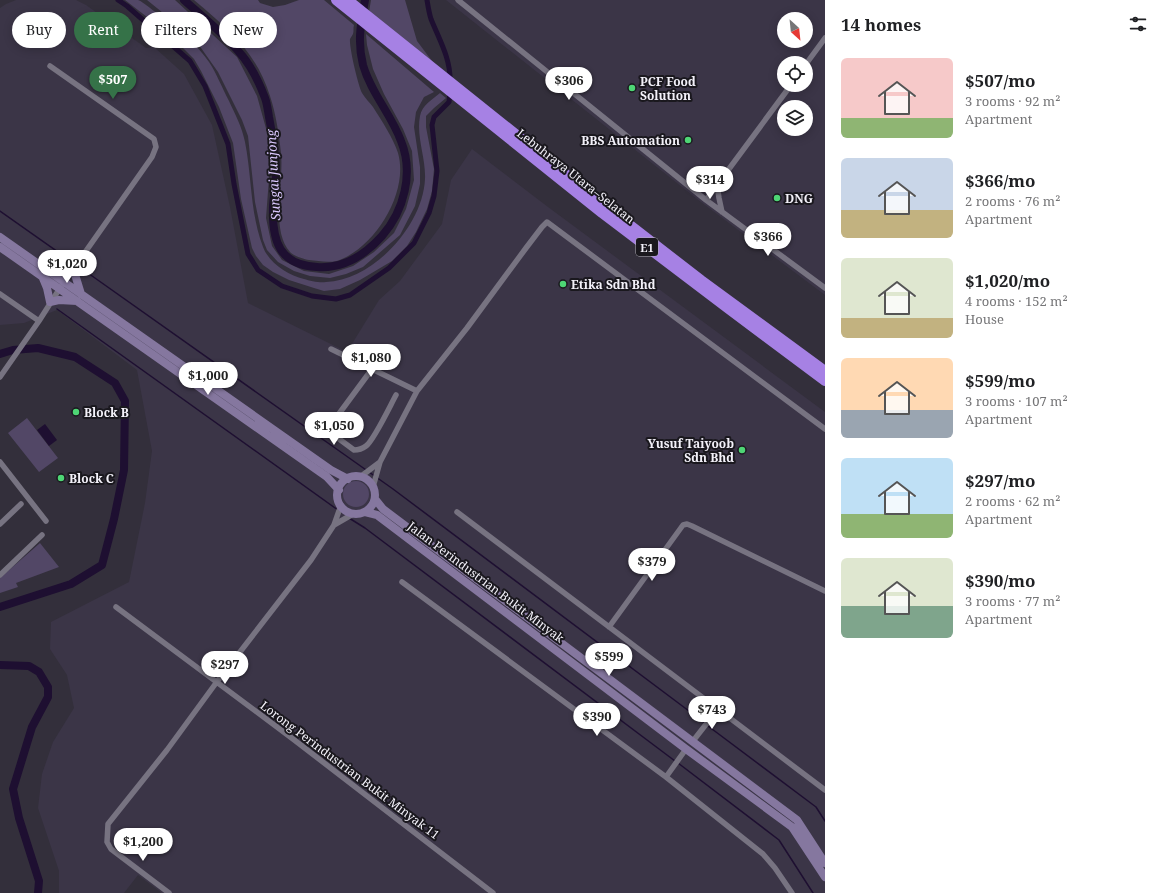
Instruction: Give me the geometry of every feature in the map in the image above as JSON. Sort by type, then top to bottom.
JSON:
[{"type":"highway","name":"Lebuhraya Utara–Selatan","points":[[336,0],[707,284],[825,371]]},
{"type":"highway","name":"Lebuhraya Utara–Selatan","points":[[348,0],[602,213],[825,381]]},
{"type":"main road","points":[[0,237],[79,298],[327,477],[339,490]]},
{"type":"main road","points":[[0,247],[44,272],[75,266],[79,298]]},
{"type":"main road","points":[[44,272],[50,302],[79,298],[331,470],[348,479]]},
{"type":"main road","points":[[363,475],[374,484],[375,499],[369,509],[365,512],[349,516],[344,509],[340,508],[338,495],[339,490],[344,481],[348,479],[363,475]]},
{"type":"main road","name":"Jalan Perindustrian Bukit Minyak","points":[[375,499],[383,509],[694,739],[797,820],[825,863]]},
{"type":"main road","name":"Jalan Perindustrian Bukit Minyak","points":[[365,512],[377,515],[685,751],[792,827],[825,877]]},
{"type":"street","points":[[458,0],[690,188],[825,288]]},
{"type":"street","points":[[812,56],[825,38]]},
{"type":"street","points":[[0,376],[152,157],[156,147],[154,140],[50,66]]},
{"type":"street","points":[[706,200],[786,92]]},
{"type":"street","points":[[690,188],[719,183]]},
{"type":"street","points":[[719,183],[719,198],[722,212]]},
{"type":"street","points":[[374,484],[380,462],[417,391],[467,328],[542,227],[548,222],[825,429]]},
{"type":"street","points":[[0,294],[39,320]]},
{"type":"street","points":[[331,349],[417,391]]},
{"type":"street","points":[[372,369],[327,430],[354,450],[367,446],[396,395]]},
{"type":"street","points":[[0,462],[46,522]]},
{"type":"street","points":[[363,475],[380,462]]},
{"type":"street","points":[[0,524],[21,504]]},
{"type":"street","points":[[169,893],[111,849],[107,842],[108,824],[167,750],[216,683],[311,560],[334,525],[340,508]]},
{"type":"street","points":[[457,512],[609,626],[716,710],[825,790]]},
{"type":"street","points":[[334,525],[349,516]]},
{"type":"street","points":[[609,626],[683,525],[687,524],[825,591]]},
{"type":"street","points":[[0,575],[42,535]]},
{"type":"street","points":[[402,582],[668,775],[763,854],[775,868],[792,893]]},
{"type":"street","name":"Lorong Perindustrian Bukit Minyak 11","points":[[116,608],[293,739],[493,893]]},
{"type":"street","points":[[694,739],[716,710]]},
{"type":"street","points":[[668,775],[685,751]]},
{"type":"shaded area","points":[[16,0],[76,0],[96,12],[74,12],[74,48],[133,48],[133,39],[141,44],[141,48],[155,48],[184,74],[212,125],[230,207],[248,303],[347,352],[379,300],[400,281],[442,224],[451,180],[472,149],[825,412],[825,893],[162,893],[138,875],[124,893],[59,893],[59,871],[38,808],[42,774],[53,742],[74,708],[67,675],[50,649],[51,622],[129,582],[145,503],[152,451],[137,370],[57,310],[24,323],[0,325],[0,8]]},
{"type":"shaded area","points":[[125,0],[141,1],[155,12],[141,12]]},
{"type":"shaded area","points":[[147,0],[175,0],[188,12],[162,12]]},
{"type":"shaded area","points":[[194,0],[258,0],[260,3],[273,7],[299,0],[324,0],[354,25],[350,43],[360,89],[380,118],[393,141],[398,153],[400,168],[399,183],[387,215],[378,229],[355,252],[338,261],[330,262],[307,260],[291,253],[284,242],[279,218],[281,153],[276,117],[264,80],[245,48],[277,48],[277,12],[219,12],[219,22],[211,15],[211,12],[208,12]]},
{"type":"shaded area","points":[[371,0],[405,0],[417,41],[435,65],[369,12]]},
{"type":"shaded area","points":[[446,0],[825,0],[825,295],[701,202]]},
{"type":"shaded area","points":[[211,33],[219,40],[219,48],[227,48],[237,57],[257,96],[267,132],[270,165],[266,218],[272,246],[282,260],[304,271],[329,274],[353,266],[374,252],[394,233],[406,209],[414,180],[412,151],[403,129],[384,94],[373,69],[366,34],[434,92],[424,97],[416,112],[414,127],[420,167],[420,184],[415,206],[400,235],[363,267],[346,274],[330,278],[310,276],[294,271],[278,262],[267,250],[263,240],[255,202],[248,136],[242,120],[218,72],[201,48],[211,48]]},
{"type":"shaded area","points":[[183,48],[197,48],[209,62],[234,111],[244,136],[256,221],[266,253],[274,263],[292,275],[318,282],[344,279],[361,272],[378,261],[393,247],[405,231],[415,214],[422,197],[425,179],[419,132],[421,112],[428,103],[440,93],[446,98],[426,116],[426,127],[434,169],[432,191],[427,209],[416,232],[407,246],[392,261],[360,280],[340,289],[324,291],[314,288],[289,280],[263,265],[252,248],[241,199],[233,143],[219,107],[194,59]]},
{"type":"shaded area","points":[[27,418],[58,458],[39,472],[8,433]]},
{"type":"shaded area","points":[[45,424],[57,440],[49,446],[37,430]]},
{"type":"shaded area","points":[[356,481],[365,485],[369,494],[365,503],[356,507],[347,503],[343,494],[347,485]]},
{"type":"shaded area","points":[[40,543],[59,567],[16,583],[18,587],[0,593],[0,578]]},
{"type":"waterway","points":[[118,0],[127,6],[190,61],[205,86],[228,144],[234,184],[248,254],[258,270],[282,286],[312,296],[336,299],[350,295],[389,268],[414,243],[429,213],[434,196],[437,171],[432,125],[434,117],[449,102],[450,92]]},
{"type":"waterway","name":"Sungai Junjong","points":[[184,0],[233,45],[247,62],[260,86],[267,105],[274,148],[276,182],[273,204],[273,220],[277,241],[281,250],[294,262],[317,267],[336,266],[345,263],[361,255],[375,243],[390,226],[405,191],[407,179],[405,153],[397,131],[371,85],[361,56],[361,24],[365,0]]},
{"type":"waterway","points":[[427,0],[431,19],[447,57],[450,82]]},
{"type":"waterway","points":[[0,211],[75,264]]},
{"type":"waterway","points":[[78,266],[393,489],[705,723]]},
{"type":"waterway","points":[[57,309],[338,510]]},
{"type":"waterway","points":[[0,354],[13,350],[38,348],[75,357],[115,383],[125,401],[124,470],[114,519],[102,565],[71,584],[0,607]]},
{"type":"waterway","points":[[349,518],[365,528],[675,761]]},
{"type":"waterway","points":[[0,665],[29,666],[39,672],[48,687],[48,697],[32,727],[13,789],[19,818],[39,881],[38,893]]},
{"type":"waterway","points":[[708,726],[816,807],[825,821]]},
{"type":"waterway","points":[[678,763],[779,840],[813,893]]},
{"type":"place","name":"PCF Food Solution","points":[[632,88]]},
{"type":"place","name":"BBS Automation","points":[[688,140]]},
{"type":"place","name":"DNG","points":[[777,198]]},
{"type":"place","name":"Etika Sdn Bhd","points":[[563,284]]},
{"type":"place","name":"Block B","points":[[76,412]]},
{"type":"place","name":"Yusuf Taiyoob Sdn Bhd","points":[[742,450]]},
{"type":"place","name":"Block C","points":[[61,478]]}]
